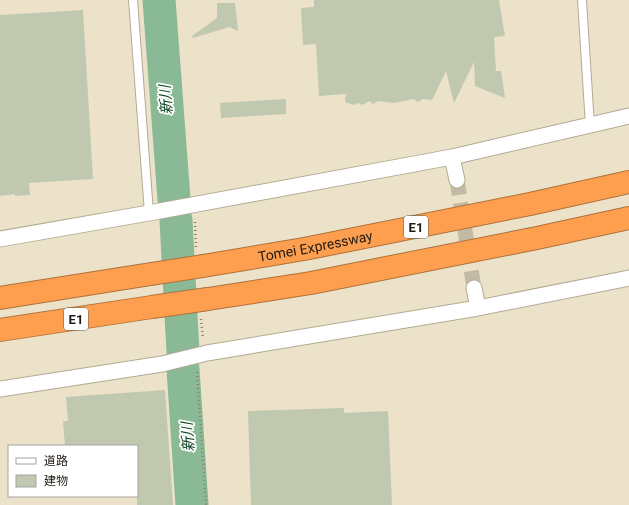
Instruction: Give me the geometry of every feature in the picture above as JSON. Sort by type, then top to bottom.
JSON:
[{"type":"highway","name":"Tomei Expressway","points":[[0,298],[304,249],[530,204],[629,182]]},
{"type":"highway","name":"E1","points":[[0,330],[311,283],[538,238],[629,218]]},
{"type":"street","points":[[0,239],[452,157],[629,116]]},
{"type":"street","points":[[452,157],[457,180]]},
{"type":"street","points":[[0,389],[162,364],[207,353],[478,308],[629,278]]},
{"type":"street","points":[[474,288],[478,308]]},
{"type":"lane","points":[[133,0],[149,213]]},
{"type":"lane","points":[[582,0],[590,126]]},
{"type":"building","points":[[314,0],[499,0],[505,36],[494,37],[496,71],[501,71],[505,98],[475,86],[474,62],[454,103],[446,71],[432,100],[423,99],[418,102],[414,99],[394,103],[378,101],[373,104],[369,101],[363,105],[358,103],[354,105],[345,102],[346,94],[319,96],[316,44],[303,45],[301,8],[314,7]]},
{"type":"building","points":[[217,3],[235,3],[238,31],[229,27],[193,38],[192,36],[217,18]]},
{"type":"building","points":[[83,10],[93,179],[29,183],[30,195],[15,196],[15,194],[0,196],[0,15]]},
{"type":"building","points":[[286,99],[286,114],[221,118],[220,103]]},
{"type":"building","points":[[165,390],[173,505],[137,505],[138,445],[65,445],[63,421],[68,421],[66,397]]},
{"type":"building","points":[[344,408],[344,413],[388,411],[392,505],[251,505],[248,411]]},
{"type":"waterway","name":"新川","points":[[159,0],[174,199]]},
{"type":"waterway","name":"新川","points":[[176,220],[183,352]]},
{"type":"waterway","name":"新川","points":[[183,369],[192,505]]},
{"type":"tunnel","points":[[457,180],[474,288]]}]
